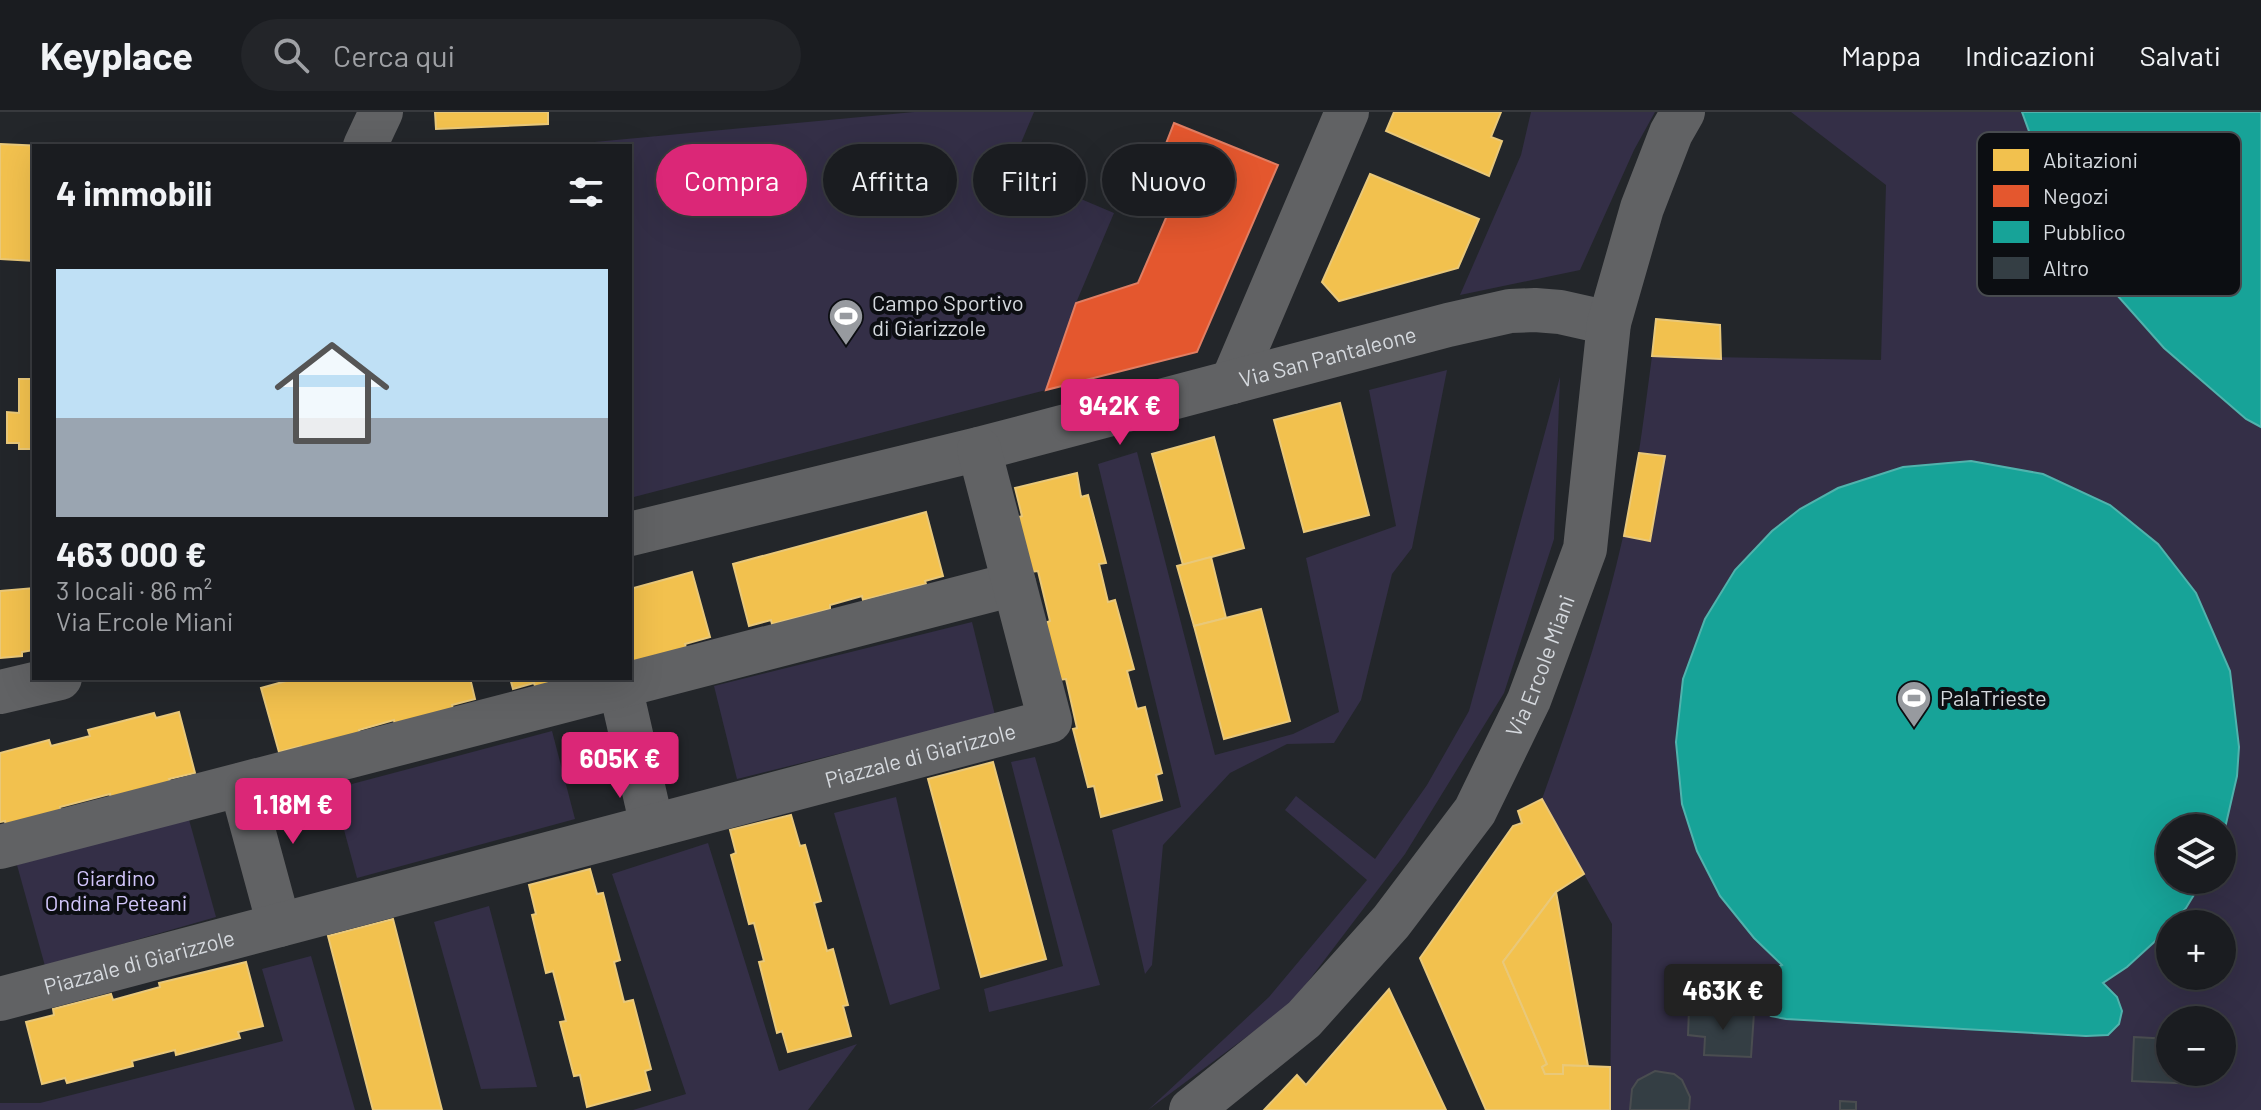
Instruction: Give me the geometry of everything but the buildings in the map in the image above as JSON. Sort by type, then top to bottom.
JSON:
[{"type":"street","points":[[366,144],[381,112]]},
{"type":"street","points":[[1232,382],[1347,112]]},
{"type":"street","name":"Via Ercole Miani","points":[[1198,1108],[1304,1019],[1391,922],[1475,811],[1529,700],[1585,549],[1609,323],[1642,208],[1671,133],[1683,112]]},
{"type":"street","name":"Via San Pantaleone","points":[[632,534],[979,449],[1510,311],[1560,312],[1609,323]]},
{"type":"street","name":"Piazzale di Giarizzole","points":[[0,999],[1050,721],[979,449]]},
{"type":"street","points":[[0,847],[1014,584]]},
{"type":"street","points":[[0,692],[51,680]]},
{"type":"street","points":[[620,686],[652,826]]},
{"type":"street","points":[[241,785],[279,925]]},
{"type":"green space","name":"Campo Sportivo di Giarizzole","points":[[914,112],[1034,112],[1021,144],[973,144],[973,216],[1086,216],[1086,201],[1102,208],[1102,216],[1113,216],[1076,303],[1046,390],[632,497],[632,144],[584,144]]},
{"type":"green space","points":[[1531,112],[1655,112],[1634,150],[1580,270],[1460,295],[1521,155]]},
{"type":"green space","name":"PalaTrieste","points":[[1791,112],[2261,112],[2261,1110],[1610,1110],[1612,924],[1542,799],[1587,669],[1615,570],[1640,446],[1652,356],[1881,360],[1886,185]]},
{"type":"green space","points":[[1447,370],[1412,548],[1392,574],[1361,700],[1334,743],[1287,744],[1230,773],[1163,845],[1152,965],[1145,974],[1112,830],[1181,807],[1098,464],[1137,452],[1215,755],[1293,734],[1339,712],[1306,558],[1396,526],[1369,390]]},
{"type":"green space","points":[[1560,377],[1554,539],[1504,693],[1405,854],[1291,1004],[1148,1110],[1269,997],[1367,880],[1285,810],[1296,796],[1375,859],[1427,785],[1469,711]]},
{"type":"green space","points":[[972,622],[995,715],[737,779],[714,686]]},
{"type":"green space","points":[[552,731],[575,819],[357,878],[333,789]]},
{"type":"green space","points":[[1035,757],[1100,985],[989,1012],[984,989],[1063,966],[1011,762]]},
{"type":"green space","points":[[896,797],[940,989],[890,1005],[834,813]]},
{"type":"green space","name":"Giardino Ondina Peteani","points":[[188,816],[216,917],[45,966],[17,865]]},
{"type":"green space","points":[[708,843],[779,1071],[857,1044],[808,1110],[633,1110],[686,1094],[612,874]]},
{"type":"green space","points":[[489,906],[537,1087],[481,1089],[434,922]]},
{"type":"green space","points":[[311,956],[355,1110],[0,1110],[0,1103],[40,1103],[283,1041],[262,969]]},
{"type":"place","name":"Campo Sportivo di Giarizzole","points":[[846,347]]},
{"type":"place","name":"PalaTrieste","points":[[1914,729]]}]
